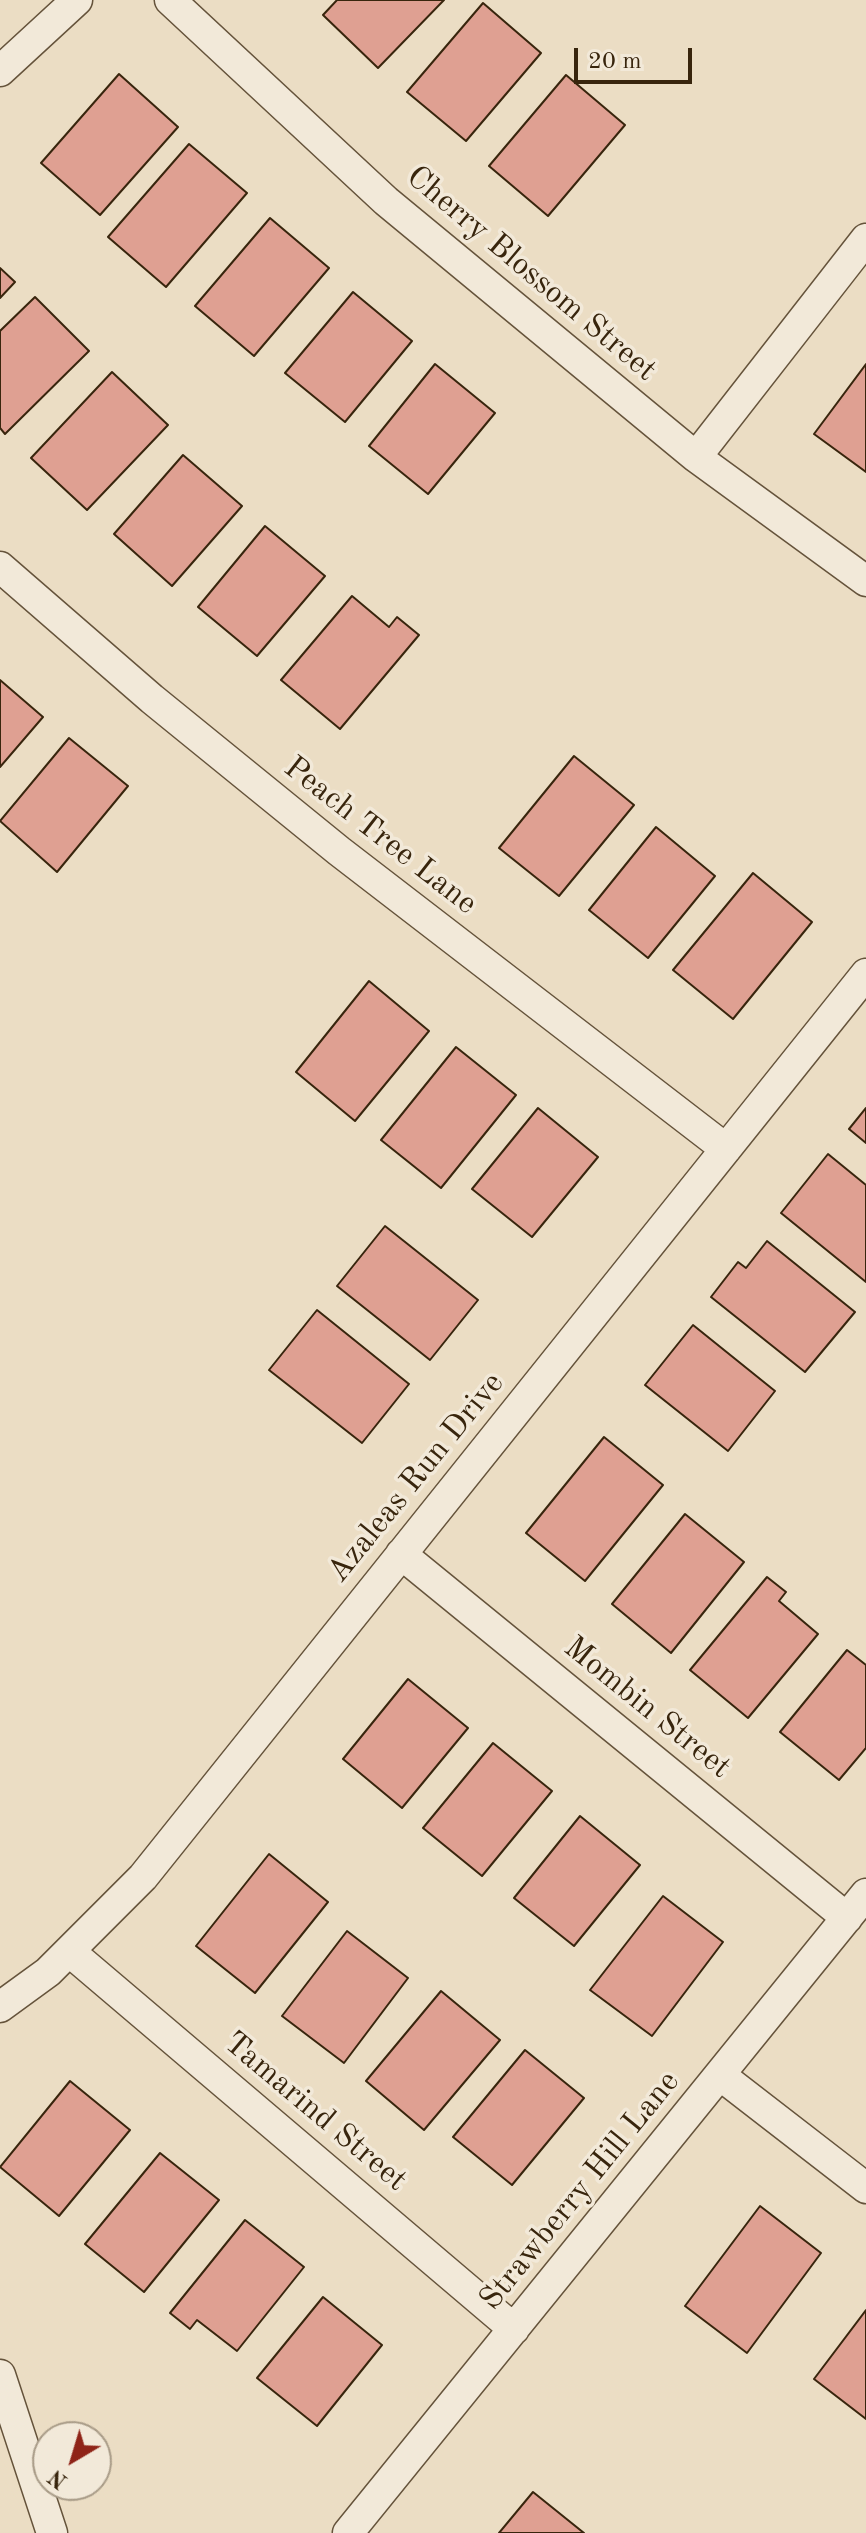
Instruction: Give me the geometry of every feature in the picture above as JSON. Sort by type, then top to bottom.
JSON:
[{"type":"street","points":[[0,71],[77,0]]},
{"type":"street","name":"Cherry Blossom Street","points":[[170,0],[386,201],[696,457],[866,581]]},
{"type":"street","points":[[696,457],[866,239]]},
{"type":"street","name":"Peach Tree Lane","points":[[0,567],[152,699],[339,851],[726,1149]]},
{"type":"street","name":"Azaleas Run Drive","points":[[0,2007],[48,1972],[143,1877],[866,974]]},
{"type":"street","name":"Mombin Street","points":[[401,1554],[847,1918]]},
{"type":"street","name":"Strawberry Hill Lane","points":[[348,2533],[866,1894]]},
{"type":"street","name":"Tamarind Street","points":[[69,1951],[514,2329]]},
{"type":"street","points":[[720,2075],[866,2188]]},
{"type":"street","points":[[0,2375],[52,2533]]},
{"type":"building","points":[[337,0],[444,0],[378,68],[323,15]]},
{"type":"building","points":[[483,3],[541,53],[466,141],[407,92]]},
{"type":"building","points":[[119,74],[178,127],[100,215],[41,163]]},
{"type":"building","points":[[566,75],[625,125],[548,216],[489,166]]},
{"type":"building","points":[[189,144],[247,193],[166,287],[108,237]]},
{"type":"building","points":[[270,218],[329,268],[254,356],[195,306]]},
{"type":"building","points":[[0,268],[15,282],[0,298]]},
{"type":"building","points":[[353,292],[412,341],[345,422],[285,373]]},
{"type":"building","points":[[35,297],[89,351],[5,434],[0,428],[0,331]]},
{"type":"building","points":[[435,364],[495,413],[428,494],[369,446]]},
{"type":"building","points":[[866,364],[866,472],[814,434]]},
{"type":"building","points":[[112,372],[168,425],[87,510],[31,458]]},
{"type":"building","points":[[183,455],[242,506],[172,586],[114,534]]},
{"type":"building","points":[[265,526],[325,576],[257,656],[198,607]]},
{"type":"building","points":[[352,596],[389,627],[397,617],[419,635],[340,729],[281,680]]},
{"type":"building","points":[[0,680],[43,717],[0,767]]},
{"type":"building","points":[[69,738],[128,786],[57,872],[0,821]]},
{"type":"building","points":[[574,756],[634,805],[559,896],[499,848]]},
{"type":"building","points":[[656,827],[715,876],[648,958],[589,910]]},
{"type":"building","points":[[753,873],[812,922],[733,1019],[673,970]]},
{"type":"building","points":[[369,981],[429,1031],[355,1121],[296,1072]]},
{"type":"building","points":[[456,1047],[516,1095],[441,1188],[381,1140]]},
{"type":"building","points":[[538,1108],[598,1157],[532,1237],[472,1189]]},
{"type":"building","points":[[866,1108],[866,1143],[849,1129]]},
{"type":"building","points":[[828,1154],[866,1185],[866,1282],[781,1213]]},
{"type":"building","points":[[385,1226],[478,1300],[430,1360],[337,1286]]},
{"type":"building","points":[[767,1241],[855,1312],[805,1372],[711,1297],[738,1262],[746,1268]]},
{"type":"building","points":[[317,1310],[409,1384],[362,1443],[269,1370]]},
{"type":"building","points":[[693,1325],[775,1391],[728,1451],[645,1385]]},
{"type":"building","points":[[604,1437],[663,1485],[585,1581],[526,1533]]},
{"type":"building","points":[[685,1514],[744,1562],[671,1653],[612,1604]]},
{"type":"building","points":[[767,1577],[786,1592],[779,1601],[818,1634],[748,1718],[690,1670]]},
{"type":"building","points":[[847,1650],[866,1665],[866,1748],[839,1780],[780,1732]]},
{"type":"building","points":[[408,1679],[468,1728],[402,1808],[343,1759]]},
{"type":"building","points":[[493,1743],[552,1791],[482,1876],[423,1828]]},
{"type":"building","points":[[580,1816],[640,1865],[574,1946],[514,1898]]},
{"type":"building","points":[[269,1854],[328,1902],[255,1993],[196,1946]]},
{"type":"building","points":[[663,1896],[723,1942],[652,2036],[590,1990]]},
{"type":"building","points":[[347,1931],[408,1978],[344,2063],[282,2016]]},
{"type":"building","points":[[441,1991],[500,2040],[424,2130],[366,2081]]},
{"type":"building","points":[[525,2050],[584,2098],[512,2185],[453,2137]]},
{"type":"building","points":[[70,2081],[130,2130],[59,2216],[0,2167]]},
{"type":"building","points":[[160,2153],[219,2200],[144,2292],[85,2244]]},
{"type":"building","points":[[760,2206],[821,2253],[747,2353],[685,2306]]},
{"type":"building","points":[[245,2220],[304,2267],[237,2351],[197,2320],[190,2329],[170,2313]]},
{"type":"building","points":[[323,2297],[382,2345],[317,2426],[257,2378]]},
{"type":"building","points":[[866,2310],[866,2419],[814,2379]]},
{"type":"building","points":[[533,2492],[584,2533],[499,2533]]}]
